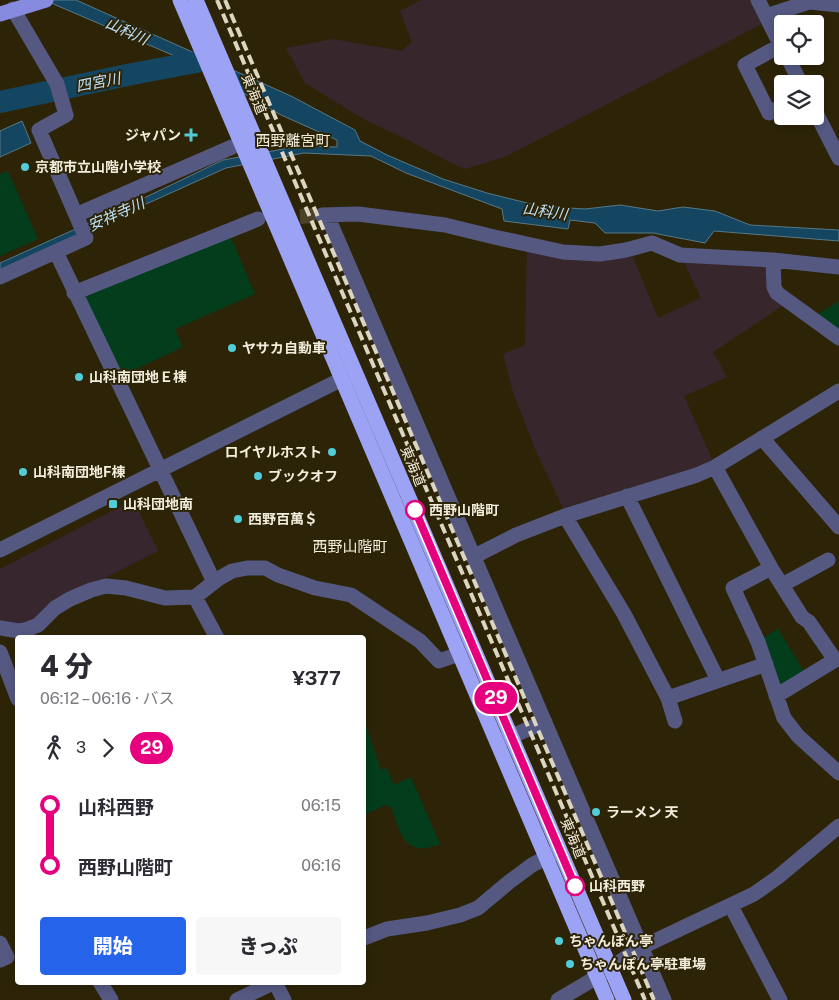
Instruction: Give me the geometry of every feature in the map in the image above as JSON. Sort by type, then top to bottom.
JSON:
[{"type":"highway","name":"東海道","points":[[180,0],[512,736],[624,1000]]},
{"type":"highway","name":"東海道","points":[[196,0],[349,376],[459,654],[607,1000]]},
{"type":"main road","points":[[6,11],[46,0]]},
{"type":"street","points":[[758,0],[774,32]]},
{"type":"street","points":[[766,16],[808,2],[839,5]]},
{"type":"street","points":[[0,278],[86,238],[39,130],[66,114],[59,89],[6,11]]},
{"type":"street","points":[[774,54],[745,65],[769,113],[774,110]]},
{"type":"street","points":[[822,125],[839,158]]},
{"type":"street","points":[[77,216],[232,147]]},
{"type":"street","points":[[664,1000],[325,215],[358,214],[445,225],[564,252],[600,254],[626,250],[652,242],[680,255],[773,260],[839,267]]},
{"type":"street","points":[[74,293],[258,219]]},
{"type":"street","points":[[56,252],[214,582]]},
{"type":"street","points":[[773,260],[774,287],[777,293],[839,338]]},
{"type":"street","points":[[0,550],[349,376]]},
{"type":"street","points":[[473,557],[516,535],[565,516],[697,475],[715,467],[839,391]]},
{"type":"street","points":[[762,438],[839,527]]},
{"type":"street","points":[[715,467],[771,568],[802,617],[809,622],[835,660],[776,696]]},
{"type":"street","points":[[628,496],[718,680]]},
{"type":"street","points":[[565,516],[624,614],[668,698],[675,721]]},
{"type":"street","points":[[782,584],[828,560]]},
{"type":"street","points":[[0,628],[19,631],[28,629],[38,625],[55,608],[70,599],[106,586],[126,588],[165,598],[195,597],[214,582],[232,572],[248,568],[265,568],[278,575],[315,588],[351,595],[420,641],[439,661],[459,654]]},
{"type":"street","points":[[771,568],[734,588],[758,642],[784,718],[798,736],[839,773]]},
{"type":"street","points":[[195,597],[214,635]]},
{"type":"street","points":[[0,652],[15,691]]},
{"type":"street","points":[[668,698],[766,664]]},
{"type":"street","points":[[496,742],[545,722]]},
{"type":"street","points":[[558,1000],[642,947],[731,906],[766,886],[839,826]]},
{"type":"street","points":[[366,937],[386,929],[427,923],[460,915],[478,908],[532,865],[561,851]]},
{"type":"street","points":[[731,906],[780,1000]]},
{"type":"street","points":[[0,943],[7,957],[0,960]]},
{"type":"street","points":[[102,985],[111,1000]]},
{"type":"street","points":[[237,1000],[269,985]]},
{"type":"street","points":[[276,985],[284,1000]]},
{"type":"shaded area","points":[[421,0],[750,0],[762,24],[505,157],[465,169],[365,120],[305,83],[286,48],[333,39],[401,51],[412,42],[400,11]]},
{"type":"shaded area","points":[[527,246],[593,260],[633,257],[658,318],[701,298],[682,258],[769,267],[784,305],[713,352],[727,377],[684,396],[712,459],[703,466],[563,508],[535,449],[513,392],[503,354],[525,345]]},
{"type":"shaded area","points":[[133,500],[158,551],[91,585],[33,621],[23,625],[0,622],[0,569]]},
{"type":"green space","points":[[8,171],[38,239],[0,256],[0,174]]},
{"type":"green space","points":[[229,233],[255,294],[175,329],[183,347],[117,378],[80,296]]},
{"type":"green space","points":[[839,301],[839,334],[817,315]]},
{"type":"green space","points":[[778,629],[805,673],[785,685],[776,683],[763,638]]},
{"type":"green space","points":[[366,726],[381,770],[387,768],[394,785],[411,777],[440,844],[429,848],[412,846],[402,835],[392,808],[385,805],[366,814]]},
{"type":"water","points":[[44,0],[76,0],[291,96],[355,130],[360,141],[387,155],[443,179],[487,193],[539,206],[585,209],[620,205],[658,211],[683,207],[715,211],[750,225],[839,230],[839,241],[714,231],[705,243],[653,233],[605,233],[595,223],[570,220],[568,229],[504,221],[502,209],[406,173],[371,156],[304,153],[226,168],[0,270],[0,263],[223,160],[300,146],[337,147],[337,140],[281,115],[191,63]]},
{"type":"water","points":[[22,121],[31,143],[0,157],[0,131]]},
{"type":"waterway","name":"四宮川","points":[[0,102],[196,62]]},
{"type":"tunnel","points":[[277,218],[322,215]]},
{"type":"railway","points":[[217,0],[645,1000]]},
{"type":"railway","points":[[225,0],[654,1000]]},
{"type":"bus line","name":"29","points":[[415,510],[575,886]]},
{"type":"place","name":"ジャパン","points":[[191,135]]},
{"type":"place","name":"京都市立山階小学校","points":[[25,167]]},
{"type":"place","name":"ヤサカ自動車","points":[[232,348]]},
{"type":"place","name":"山科南団地Ｅ棟","points":[[79,377]]},
{"type":"place","name":"ロイヤルホスト","points":[[332,452]]},
{"type":"place","name":"山科南団地F棟","points":[[23,472]]},
{"type":"place","name":"ブックオフ","points":[[258,476]]},
{"type":"place","name":"山科団地南","points":[[113,504]]},
{"type":"place","name":"西野山階町","points":[[415,510]]},
{"type":"place","name":"西野百萬＄","points":[[238,519]]},
{"type":"place","name":"ラーメン 天","points":[[596,812]]},
{"type":"place","name":"山科西野","points":[[575,886]]},
{"type":"place","name":"ちゃんぽん亭","points":[[559,941]]},
{"type":"place","name":"ちゃんぽん亭駐車場","points":[[570,964]]},
{"type":"district","name":"西野離宮町","points":[[293,140]]},
{"type":"district","name":"西野山階町","points":[[350,546]]},
{"type":"water label","name":"山科川","points":[[127,31]]},
{"type":"water label","name":"山科川","points":[[545,211]]},
{"type":"water label","name":"安祥寺川","points":[[116,214]]}]
